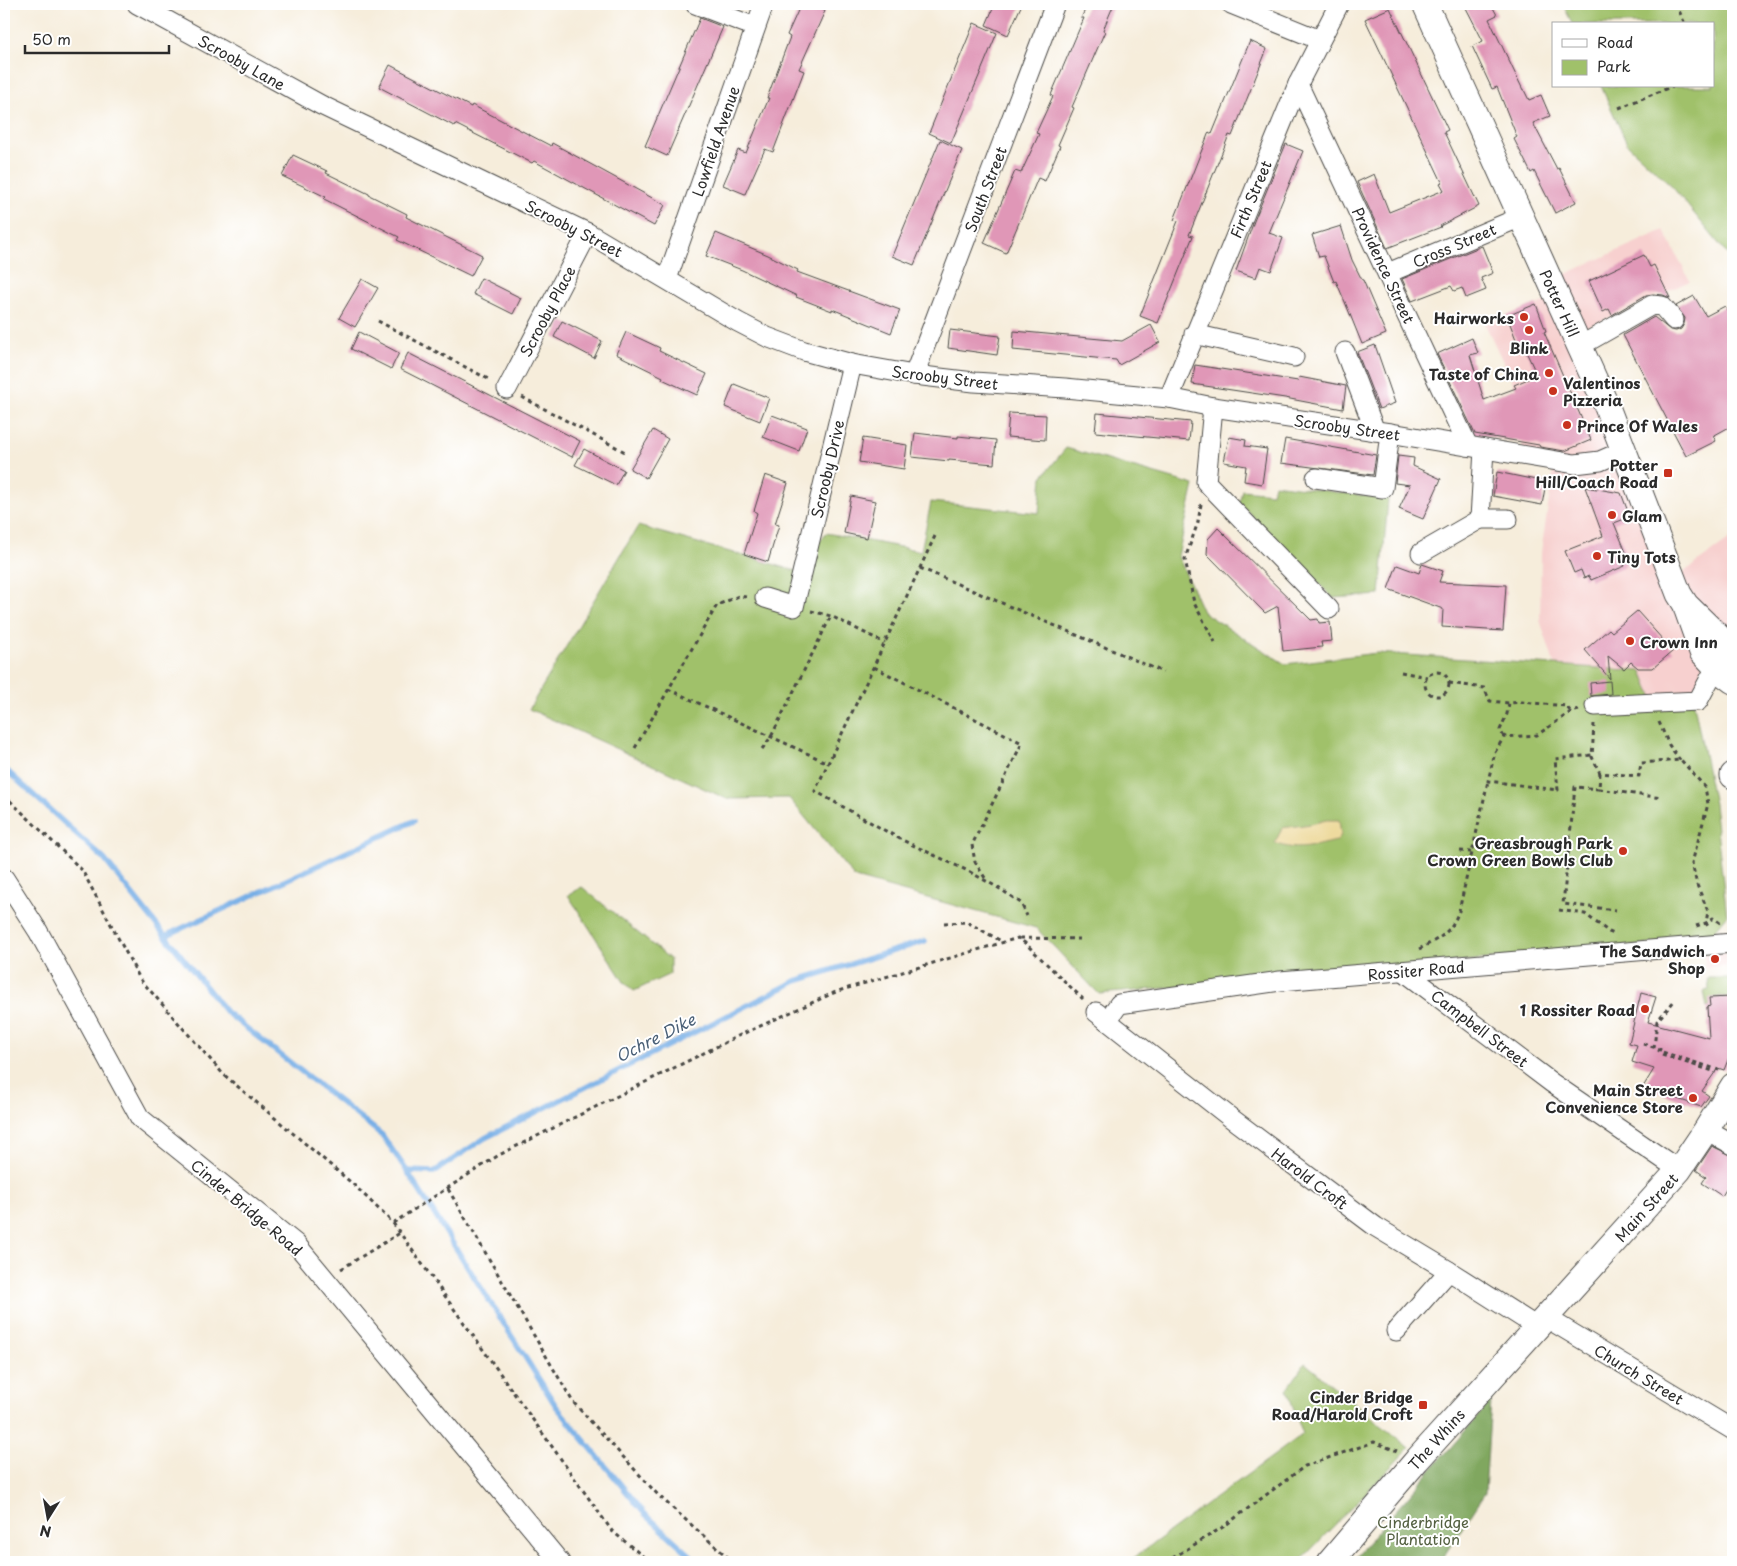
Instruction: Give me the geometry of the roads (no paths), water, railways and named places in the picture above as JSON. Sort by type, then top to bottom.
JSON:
[{"type":"main road","name":"Potter Hill","points":[[1424,4],[1607,407],[1679,594],[1686,605],[1702,652],[1727,666]]},
{"type":"main road","name":"Main Street","points":[[1541,1322],[1679,1170],[1706,1130],[1729,1078]]},
{"type":"main road","name":"The Whins","points":[[1330,1562],[1417,1460],[1541,1322]]},
{"type":"street","name":"Scrooby Lane","points":[[137,4],[320,105]]},
{"type":"street","points":[[695,4],[755,27]]},
{"type":"street","name":"Lowfield Avenue","points":[[667,279],[764,4]]},
{"type":"street","name":"South Street","points":[[914,375],[1055,4]]},
{"type":"street","points":[[1231,4],[1320,40]]},
{"type":"street","name":"Firth Street","points":[[1169,398],[1298,84],[1339,4]]},
{"type":"street","name":"Providence Street","points":[[1298,84],[1388,273],[1476,447]]},
{"type":"street","name":"Scrooby Street","points":[[320,105],[588,233],[767,337],[804,351],[852,364],[914,375],[974,382],[1169,398],[1213,407],[1382,432],[1575,464],[1600,461],[1623,451]]},
{"type":"street","name":"Cross Street","points":[[1388,273],[1521,217]]},
{"type":"street","name":"Scrooby Place","points":[[506,389],[588,233]]},
{"type":"street","points":[[1580,346],[1652,305],[1662,306],[1674,320]]},
{"type":"street","points":[[1194,334],[1294,357]]},
{"type":"street","points":[[1316,478],[1383,488],[1382,432],[1344,352]]},
{"type":"street","name":"Scrooby Drive","points":[[764,598],[794,606],[852,364]]},
{"type":"street","points":[[1213,407],[1206,482],[1329,609]]},
{"type":"street","points":[[1476,447],[1480,519]]},
{"type":"street","points":[[1421,553],[1480,519],[1508,519]]},
{"type":"street","points":[[1595,706],[1698,701],[1727,666]]},
{"type":"street","name":"Cinder Bridge Road","points":[[4,878],[38,931],[140,1118],[296,1244],[560,1562]]},
{"type":"street","name":"Rossiter Road","points":[[1101,1016],[1119,1004],[1280,981],[1408,971],[1729,935]]},
{"type":"street","name":"Campbell Street","points":[[1408,971],[1552,1082],[1679,1170]]},
{"type":"street","name":"Harold Croft","points":[[1101,1016],[1231,1118],[1376,1227],[1449,1271],[1541,1322]]},
{"type":"street","points":[[1706,1130],[1733,1145]]},
{"type":"street","points":[[1396,1332],[1449,1271]]},
{"type":"street","name":"Church Street","points":[[1541,1322],[1733,1430]]},
{"type":"waterway","points":[[4,768],[104,859],[226,1012],[382,1135],[407,1171],[556,1406],[645,1514],[698,1562]]},
{"type":"waterway","points":[[165,936],[414,821]]},
{"type":"waterway","name":"Ochre Dike","points":[[407,1171],[434,1172],[485,1138],[796,981],[925,941]]},
{"type":"place","name":"Hairworks","points":[[1524,317]]},
{"type":"place","name":"Blink","points":[[1529,330]]},
{"type":"place","name":"Taste of China","points":[[1549,373]]},
{"type":"place","name":"Valentinos Pizzeria","points":[[1553,391]]},
{"type":"place","name":"Prince Of Wales","points":[[1567,425]]},
{"type":"place","name":"Potter Hill/Coach Road","points":[[1668,473]]},
{"type":"place","name":"Glam","points":[[1612,515]]},
{"type":"place","name":"Tiny Tots","points":[[1597,556]]},
{"type":"place","name":"Crown Inn","points":[[1630,641]]},
{"type":"place","name":"Greasbrough Park Crown Green Bowls Club","points":[[1623,851]]},
{"type":"place","name":"The Sandwich Shop","points":[[1715,959]]},
{"type":"place","name":"1 Rossiter Road","points":[[1645,1009]]},
{"type":"place","name":"Main Street Convenience Store","points":[[1693,1098]]},
{"type":"place","name":"Cinder Bridge Road/Harold Croft","points":[[1423,1405]]},
{"type":"park label","name":"Cinderbridge Plantation","points":[[1423,1530]]}]
